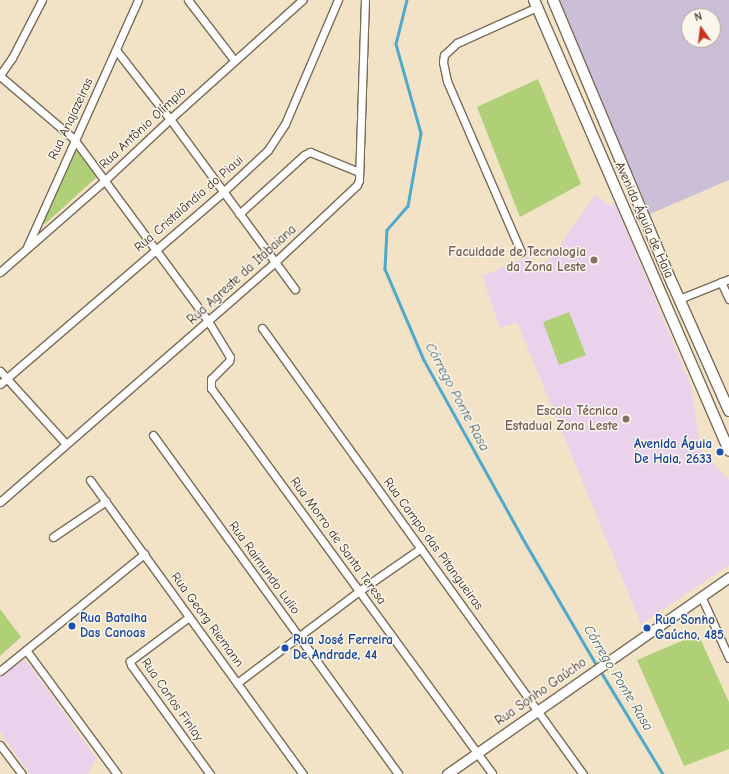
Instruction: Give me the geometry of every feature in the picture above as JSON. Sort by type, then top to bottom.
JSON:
[{"type":"main road","name":"Avenida Águia de Haia","points":[[553,0],[679,299],[729,411]]},
{"type":"main road","name":"Avenida Águia de Haia","points":[[536,4],[729,451]]},
{"type":"street","points":[[41,0],[12,58],[0,76],[74,139],[208,321]]},
{"type":"street","name":"Rua Anajazeiras","points":[[26,249],[74,139],[138,0]]},
{"type":"street","points":[[188,0],[234,60]]},
{"type":"street","name":"Rua Cristalândia do Piaui","points":[[0,384],[224,191],[268,150],[285,124],[338,0]]},
{"type":"street","name":"Rua Agreste da Itabaiana","points":[[0,502],[275,262],[352,192],[357,185],[359,172],[365,0]]},
{"type":"street","name":"Rua Antônio Olímpio","points":[[0,272],[105,180],[298,2]]},
{"type":"street","points":[[521,252],[447,81],[443,62],[444,55],[457,42],[536,4]]},
{"type":"street","points":[[116,50],[224,191],[239,214],[295,289]]},
{"type":"street","points":[[239,214],[304,155],[310,152],[359,172]]},
{"type":"street","points":[[679,299],[729,278]]},
{"type":"street","points":[[722,282],[729,299]]},
{"type":"street","name":"Rua Morro de Santa Teresa","points":[[208,321],[230,357],[229,361],[211,379],[211,388],[492,774]]},
{"type":"street","name":"Rua Campo das Pitangueiras","points":[[262,328],[583,774]]},
{"type":"street","points":[[0,371],[66,444]]},
{"type":"street","name":"Rua Raimundo Lulio","points":[[154,435],[398,774]]},
{"type":"street","name":"Rua Georg Riemann","points":[[90,480],[303,774]]},
{"type":"street","points":[[53,537],[106,501]]},
{"type":"street","points":[[237,682],[358,591],[421,548]]},
{"type":"street","points":[[0,671],[144,554]]},
{"type":"street","name":"Rua Sonho Gaúcho","points":[[447,774],[729,577]]},
{"type":"street","points":[[702,596],[729,658]]},
{"type":"street","name":"Rua Carlos Finlay","points":[[190,617],[130,661],[131,665],[210,774]]},
{"type":"street","points":[[26,650],[117,774]]},
{"type":"street","points":[[0,745],[22,774]]},
{"type":"shaded area","points":[[558,0],[729,0],[729,180],[650,214]]},
{"type":"shaded area","name":"Escola Técnica Estadual Zona Leste","points":[[595,195],[610,206],[615,203],[691,386],[701,451],[729,480],[729,565],[641,624],[517,322],[500,328],[482,276],[529,256],[535,266],[539,266],[551,258]]},
{"type":"shaded area","points":[[24,661],[28,663],[96,758],[88,774],[30,774],[0,732],[0,678],[20,662]]},
{"type":"green space","points":[[538,79],[581,184],[520,217],[477,107]]},
{"type":"green space","points":[[71,138],[99,175],[45,224],[39,219]]},
{"type":"green space","points":[[569,312],[586,355],[559,365],[543,322]]},
{"type":"green space","points":[[0,609],[21,637],[0,656]]},
{"type":"green space","points":[[698,634],[729,702],[729,749],[684,766],[637,660]]},
{"type":"waterway","name":"Córrego Ponte Rasa","points":[[407,0],[396,44],[421,133],[408,206],[387,230],[385,269],[424,360],[522,537],[597,666]]},
{"type":"waterway","name":"Córrego Ponte Rasa","points":[[600,670],[663,774]]},
{"type":"place","name":"Faculdade de Tecnologia da Zona Leste","points":[[594,260]]},
{"type":"place","name":"Escola Técnica Estadual Zona Leste","points":[[626,419]]},
{"type":"place","name":"Avenida Águia De Haia, 2633","points":[[720,452]]},
{"type":"place","name":"Rua Batalha Das Canoas","points":[[72,626]]},
{"type":"place","name":"Rua Sonho Gaúcho, 485","points":[[647,628]]},
{"type":"place","name":"Rua José Ferreira De Andrade, 44","points":[[285,648]]}]
